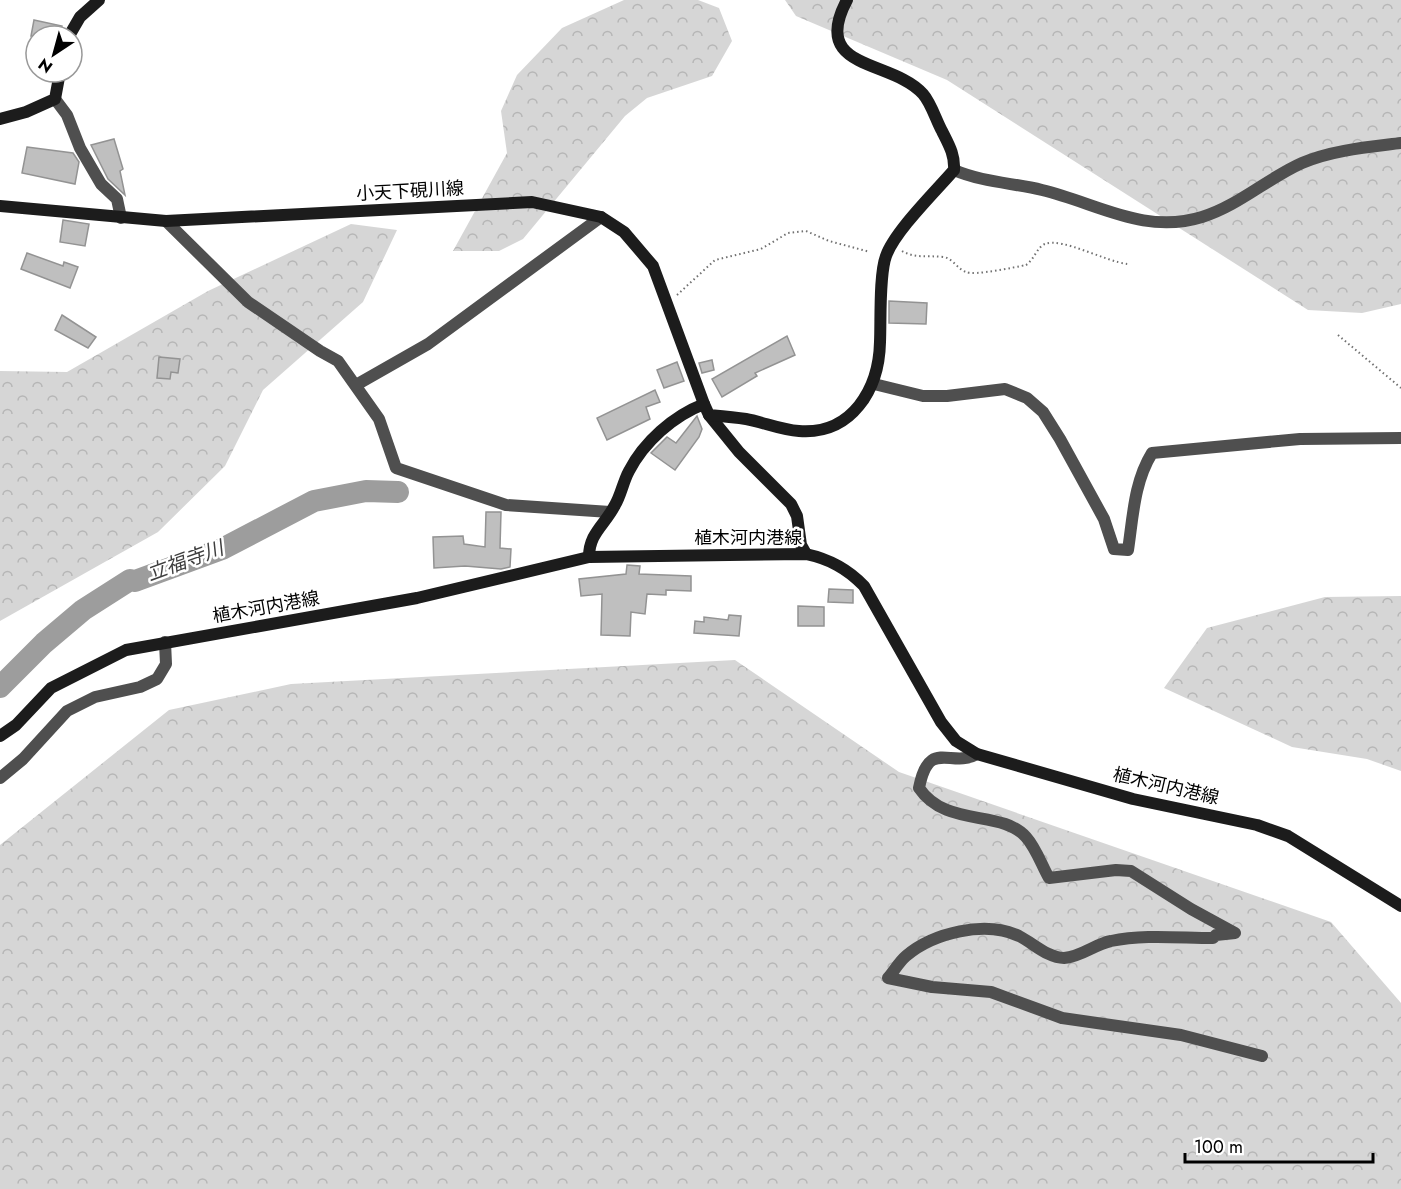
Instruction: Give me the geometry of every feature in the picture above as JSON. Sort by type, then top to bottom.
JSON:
[{"type":"main road","points":[[76,24],[80,17],[99,0]]},
{"type":"main road","points":[[589,557],[593,533],[610,512],[629,472],[643,449],[667,426],[706,410],[798,432],[825,430],[845,419],[861,404],[874,384],[880,362],[885,257],[893,243],[954,170],[955,158],[923,94],[909,84],[852,57],[838,42],[836,28],[847,0]]},
{"type":"main road","points":[[0,119],[26,112],[55,99],[58,84]]},
{"type":"main road","name":"小天下硯川線","points":[[0,206],[166,221],[532,202],[601,217],[624,232],[643,251],[653,266],[706,410],[739,452],[791,504],[797,516],[801,545],[806,554]]},
{"type":"main road","name":"植木河内港線","points":[[0,736],[16,725],[51,688],[126,650],[417,598],[589,557],[806,554],[833,562],[854,575],[864,586],[941,722],[956,741],[977,754],[1133,798],[1257,825],[1288,836],[1401,906]]},
{"type":"street","points":[[55,99],[67,114],[80,148],[100,184],[117,199],[121,218]]},
{"type":"street","points":[[954,170],[972,178],[1045,190],[1110,213],[1152,224],[1174,223],[1216,212],[1304,163],[1363,148],[1401,143]]},
{"type":"street","points":[[357,385],[428,344],[601,217]]},
{"type":"street","points":[[166,221],[248,302],[338,361],[379,419],[393,463],[402,472],[506,505],[610,512]]},
{"type":"street","points":[[874,384],[923,396],[947,396],[1005,389],[1027,398],[1043,412],[1060,439],[1104,519],[1114,549],[1128,550],[1142,468],[1152,453],[1300,439],[1401,438]]},
{"type":"street","points":[[0,778],[23,759],[67,711],[95,697],[140,687],[157,680],[166,664],[165,642]]},
{"type":"street","points":[[977,754],[972,757],[940,756],[932,760],[922,774],[919,788],[926,800],[947,812],[1013,828],[1026,837],[1049,878],[1116,870],[1131,871],[1191,909],[1235,933],[1216,935],[1213,938],[1111,940],[1073,957],[1061,958],[1017,935],[998,931],[965,930],[921,947],[905,957],[888,978],[915,985],[991,992],[1062,1018],[1181,1035],[1262,1056]]},
{"type":"path","points":[[667,302],[715,260],[761,249],[788,233],[806,231],[829,241],[870,252]]},
{"type":"path","points":[[893,243],[903,252],[918,258],[951,259],[963,271],[976,274],[1026,265],[1033,261],[1041,247],[1051,243],[1068,245],[1113,263],[1128,264]]},
{"type":"path","points":[[1338,335],[1401,388]]},
{"type":"green space","points":[[624,0],[698,0],[719,8],[732,41],[712,76],[647,98],[625,116],[523,239],[499,251],[453,251],[507,153],[501,111],[517,75],[562,28]]},
{"type":"green space","points":[[785,0],[1401,0],[1401,304],[1362,313],[1308,310],[947,80],[796,16]]},
{"type":"green space","points":[[351,224],[397,230],[363,302],[263,390],[225,466],[158,532],[0,621],[0,371],[67,372],[208,291]]},
{"type":"green space","points":[[1401,596],[1401,771],[1367,759],[1292,747],[1164,688],[1207,628],[1325,597]]},
{"type":"green space","points":[[735,660],[899,772],[1331,922],[1401,1003],[1401,1189],[0,1189],[0,845],[169,710],[291,684]]},
{"type":"building","points":[[34,20],[53,24],[33,24]]},
{"type":"building","points":[[114,139],[123,169],[120,171],[125,195],[108,179],[91,145]]},
{"type":"building","points":[[27,147],[73,153],[79,162],[75,184],[22,173]]},
{"type":"building","points":[[63,220],[89,224],[85,246],[60,242]]},
{"type":"building","points":[[27,253],[63,266],[64,262],[78,267],[70,288],[21,269]]},
{"type":"building","points":[[889,301],[927,303],[926,324],[889,323]]},
{"type":"building","points":[[62,315],[96,337],[88,348],[55,330]]},
{"type":"building","points":[[787,336],[795,355],[755,373],[757,376],[722,397],[712,379]]},
{"type":"building","points":[[159,357],[180,359],[178,373],[171,372],[170,379],[157,378]]},
{"type":"building","points":[[712,360],[714,370],[702,373],[699,363]]},
{"type":"building","points":[[677,362],[684,381],[664,388],[657,370]]},
{"type":"building","points":[[655,390],[660,402],[646,407],[650,419],[607,440],[597,418]]},
{"type":"building","points":[[697,416],[702,429],[699,437],[675,470],[651,453],[667,437],[676,443]]},
{"type":"building","points":[[486,512],[501,512],[500,548],[511,549],[510,567],[501,569],[465,566],[434,568],[433,537],[463,536],[464,544],[485,547]]},
{"type":"building","points":[[627,565],[640,566],[639,574],[691,576],[691,591],[666,590],[666,595],[647,594],[645,614],[631,612],[630,636],[601,635],[602,594],[581,596],[579,579],[626,574]]},
{"type":"building","points":[[829,589],[853,590],[853,603],[828,602]]},
{"type":"building","points":[[798,606],[824,607],[824,626],[798,626]]},
{"type":"building","points":[[729,615],[741,616],[739,636],[694,633],[695,621],[704,622],[704,617],[728,620]]},
{"type":"waterway","name":"立福寺川","points":[[0,687],[44,643],[83,610],[130,580],[135,581],[222,549],[314,501],[366,491],[398,492]]}]
